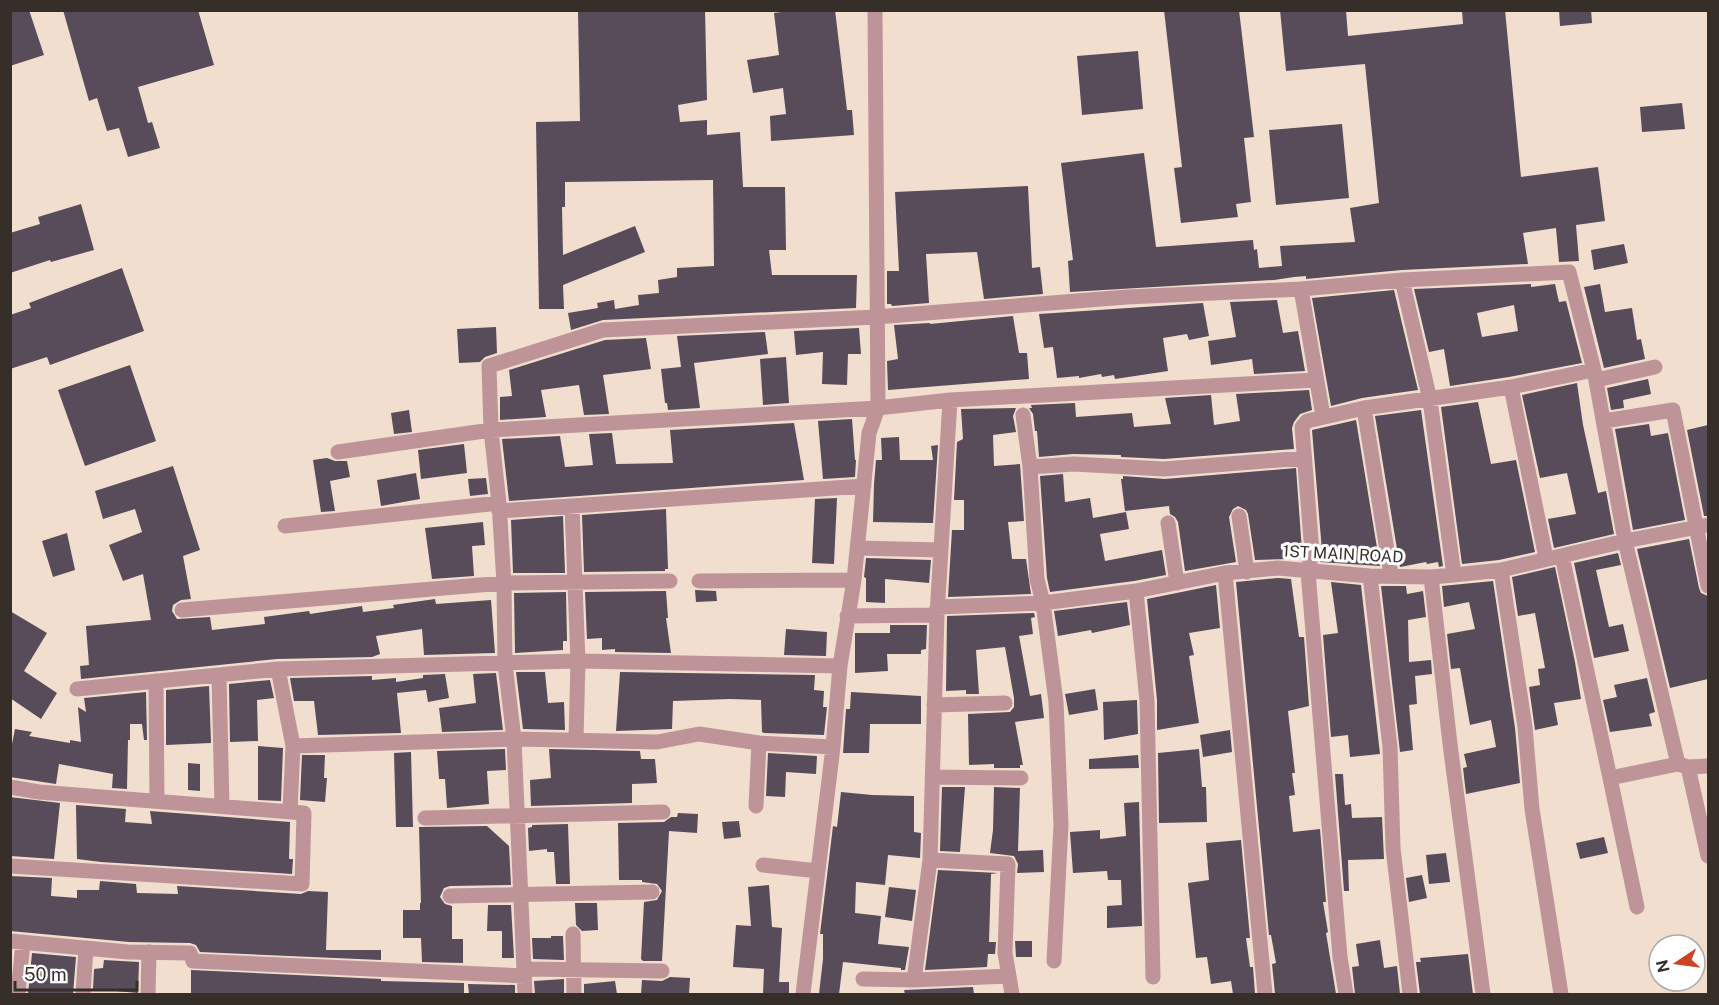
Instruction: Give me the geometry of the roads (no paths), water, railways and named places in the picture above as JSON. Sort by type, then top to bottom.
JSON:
[{"type":"street","points":[[803,994],[869,433],[878,408],[875,10]]},
{"type":"street","points":[[525,994],[514,739],[505,664],[504,584],[499,507],[490,430],[489,366],[603,330],[876,317],[1127,297],[1301,290],[1402,280],[1569,272],[1595,375],[1625,541],[1708,856]]},
{"type":"street","points":[[1402,280],[1430,400],[1454,575]]},
{"type":"street","points":[[1301,290],[1323,416]]},
{"type":"street","points":[[1346,994],[1308,572],[1312,552],[1302,427],[1307,421],[1323,416],[1364,408],[1655,367]]},
{"type":"street","points":[[338,452],[490,430],[878,408],[950,400],[1316,380]]},
{"type":"street","points":[[1511,387],[1610,778],[1637,907]]},
{"type":"street","points":[[914,980],[930,860],[937,611],[950,400]]},
{"type":"street","points":[[1364,408],[1391,575]]},
{"type":"street","points":[[1604,421],[1673,410],[1702,527],[1708,586]]},
{"type":"street","points":[[1023,415],[1030,467],[1037,579],[1043,603],[1056,702],[1061,825],[1054,961]]},
{"type":"street","points":[[1030,467],[1074,464],[1164,469],[1304,458]]},
{"type":"street","points":[[285,526],[499,507],[572,506],[864,486]]},
{"type":"street","points":[[572,506],[578,661],[576,739]]},
{"type":"street","points":[[1239,516],[1247,572]]},
{"type":"street","points":[[1167,524],[1177,583]]},
{"type":"street","name":"1ST MAIN ROAD","points":[[847,616],[1043,603],[1136,591],[1225,573],[1278,568],[1370,576],[1454,575],[1501,570],[1625,541],[1702,527]]},
{"type":"street","points":[[856,548],[940,550]]},
{"type":"street","points":[[1501,570],[1525,728],[1534,821],[1561,994]]},
{"type":"street","points":[[1225,573],[1264,994]]},
{"type":"street","points":[[1370,576],[1390,747],[1393,848],[1410,994]]},
{"type":"street","points":[[1431,577],[1450,744],[1483,994]]},
{"type":"street","points":[[699,581],[853,580]]},
{"type":"street","points":[[182,610],[504,584],[670,581]]},
{"type":"street","points":[[1136,591],[1148,701],[1153,977]]},
{"type":"street","points":[[77,689],[278,669],[578,661],[840,666]]},
{"type":"street","points":[[278,669],[293,746],[290,811]]},
{"type":"street","points":[[219,675],[222,806]]},
{"type":"street","points":[[156,681],[157,801]]},
{"type":"street","points":[[934,705],[1005,703]]},
{"type":"street","points":[[293,746],[514,739],[657,742],[699,734],[759,743],[833,747]]},
{"type":"street","points":[[756,806],[759,743]]},
{"type":"street","points":[[1610,778],[1683,765],[1708,766]]},
{"type":"street","points":[[932,777],[1021,778]]},
{"type":"street","points":[[10,787],[39,792],[304,813],[302,884],[10,866]]},
{"type":"street","points":[[425,818],[663,812]]},
{"type":"street","points":[[930,860],[1008,864],[1005,953],[1012,994]]},
{"type":"street","points":[[763,866],[818,871]]},
{"type":"street","points":[[450,896],[652,892]]},
{"type":"street","points":[[573,934],[574,994]]},
{"type":"street","points":[[18,994],[17,942],[190,953],[193,961],[525,972],[574,969],[662,971]]},
{"type":"street","points":[[83,994],[86,948]]},
{"type":"street","points":[[148,994],[149,952]]},
{"type":"street","points":[[863,979],[914,980],[1009,975]]}]
